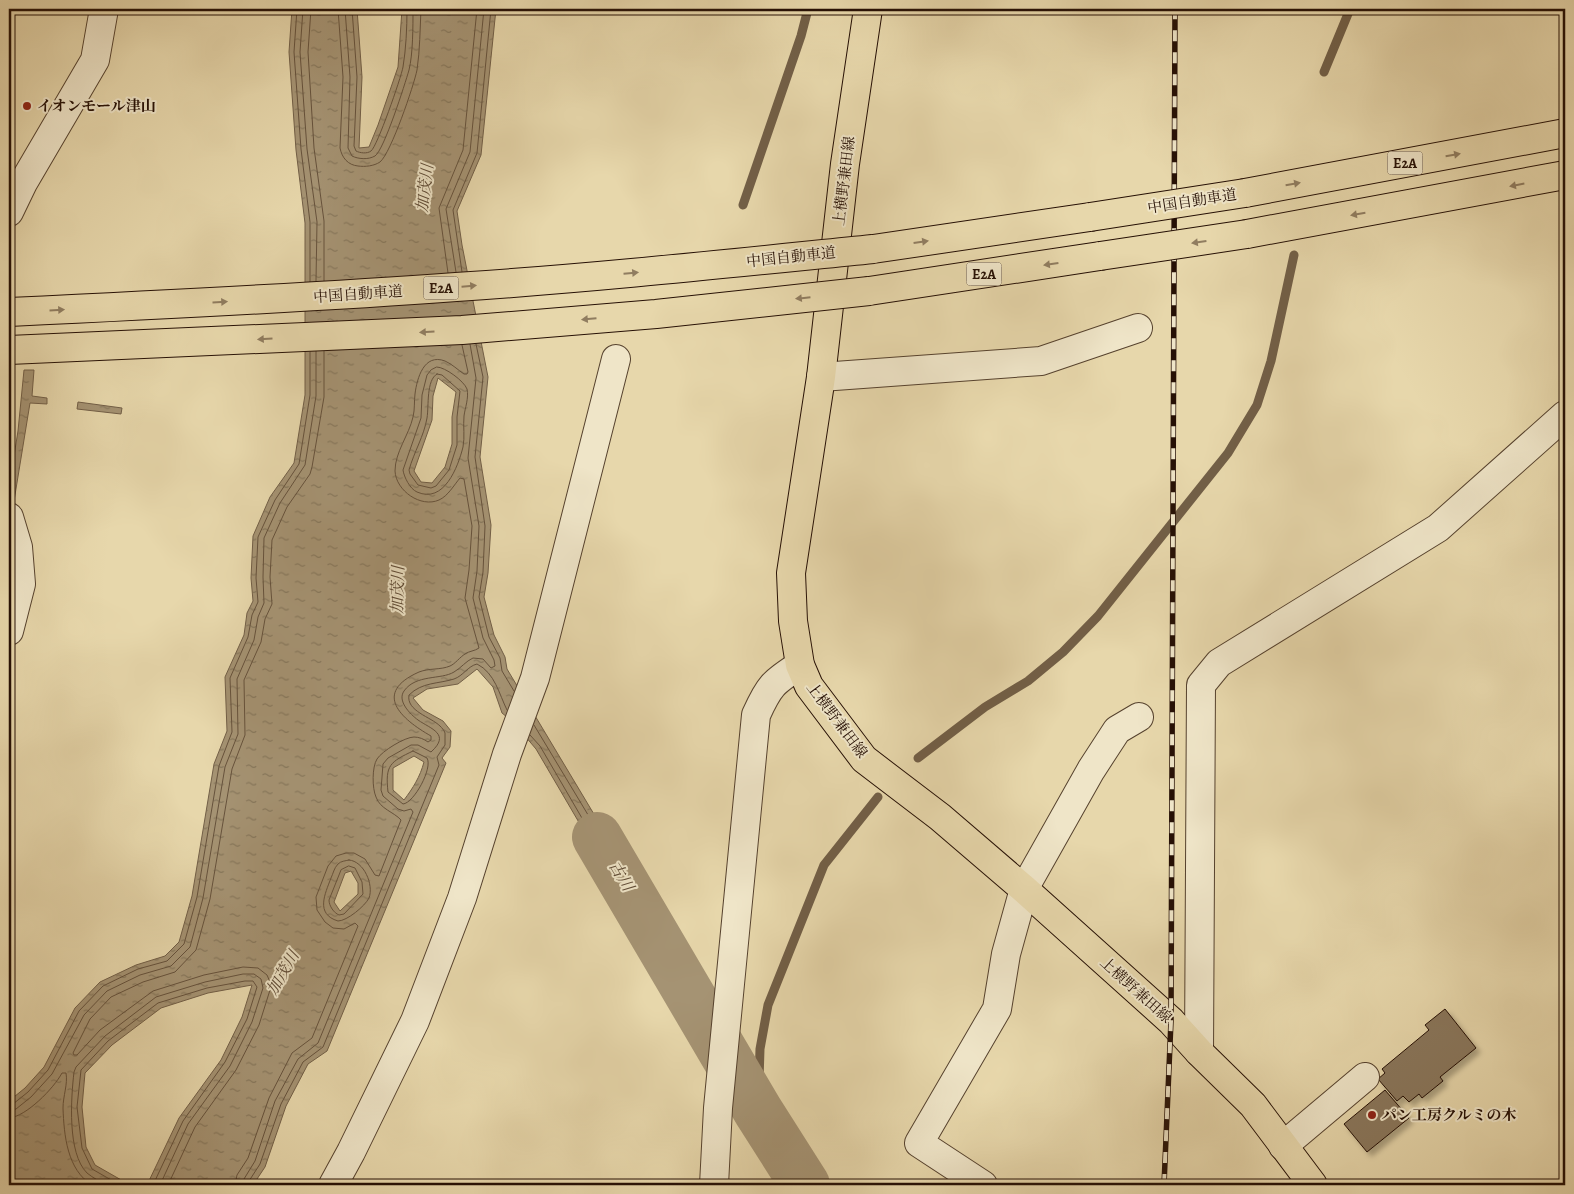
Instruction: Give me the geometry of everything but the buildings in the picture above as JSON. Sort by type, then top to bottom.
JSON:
[{"type":"main road","name":"上横野兼田線","points":[[868,9],[845,164],[821,377],[790,573],[793,621],[800,665],[809,686],[864,760],[940,817],[1024,889],[1171,1021],[1199,1052],[1253,1105],[1313,1185]]},
{"type":"main road","name":"中国自動車道","points":[[9,312],[233,302],[458,287],[662,270],[873,249],[1246,193],[1565,133]]},
{"type":"main road","name":"E2A","points":[[9,350],[462,330],[656,314],[869,291],[1247,234],[1565,175]]},
{"type":"street","points":[[9,212],[23,183],[95,60],[104,9]]},
{"type":"street","points":[[821,377],[1041,361],[1138,328]]},
{"type":"street","points":[[333,1185],[351,1152],[414,1021],[462,898],[506,754],[534,678],[616,359]]},
{"type":"street","points":[[1199,1052],[1201,685],[1219,663],[1438,528],[1565,415]]},
{"type":"street","points":[[9,517],[18,547],[21,584],[9,631]]},
{"type":"street","points":[[714,1185],[718,1108],[756,716],[766,692],[779,678],[800,665]]},
{"type":"street","points":[[983,1185],[919,1143],[997,1009],[1006,954],[1024,889],[1091,770],[1117,730],[1140,717]]},
{"type":"street","points":[[1283,1146],[1365,1077]]},
{"type":"water","name":"加茂川","points":[[292,9],[357,9],[362,77],[359,148],[369,147],[398,67],[402,9],[496,9],[481,155],[457,211],[488,377],[480,457],[491,525],[488,573],[484,597],[494,635],[505,657],[507,669],[640,891],[625,901],[536,749],[513,722],[502,713],[493,687],[477,669],[458,684],[427,689],[413,698],[423,710],[443,721],[451,731],[450,747],[442,758],[446,763],[327,1051],[308,1064],[286,1106],[265,1167],[253,1185],[147,1185],[179,1118],[221,1060],[242,1017],[252,985],[208,993],[161,1008],[112,1045],[85,1073],[82,1107],[86,1147],[95,1165],[130,1185],[9,1185],[9,1101],[25,1088],[44,1067],[75,1008],[100,982],[136,965],[165,956],[179,942],[192,896],[214,764],[227,731],[225,677],[244,635],[247,613],[253,601],[251,578],[253,536],[270,497],[294,463],[305,395],[305,223],[296,150],[289,52]],"holes":[[[438,378],[456,392],[452,417],[452,444],[445,467],[432,483],[421,482],[414,471],[432,420],[433,396]],[[414,756],[424,762],[416,782],[404,800],[393,790],[393,768]],[[351,871],[358,883],[358,894],[340,911],[334,902],[345,873]]]},
{"type":"water","points":[[24,370],[34,370],[32,396],[47,398],[47,404],[30,403],[14,501],[9,495],[9,487],[18,431]]},
{"type":"water","points":[[78,402],[122,408],[121,414],[77,409]]},
{"type":"waterway","points":[[743,205],[801,36],[808,9]]},
{"type":"waterway","points":[[1324,72],[1350,9]]},
{"type":"waterway","points":[[918,758],[985,707],[1028,681],[1063,652],[1098,616],[1228,453],[1257,405],[1271,361],[1294,255]]},
{"type":"waterway","points":[[758,1111],[760,1049],[768,1005],[824,865],[878,797]]},
{"type":"waterway","name":"古川","points":[[597,837],[758,1111],[805,1185]]},
{"type":"railway","points":[[1164,1185],[1171,1021],[1175,9]]},
{"type":"place","name":"イオンモール津山","points":[[27,106]]},
{"type":"place","name":"パン工房クルミの木","points":[[1372,1115]]}]
